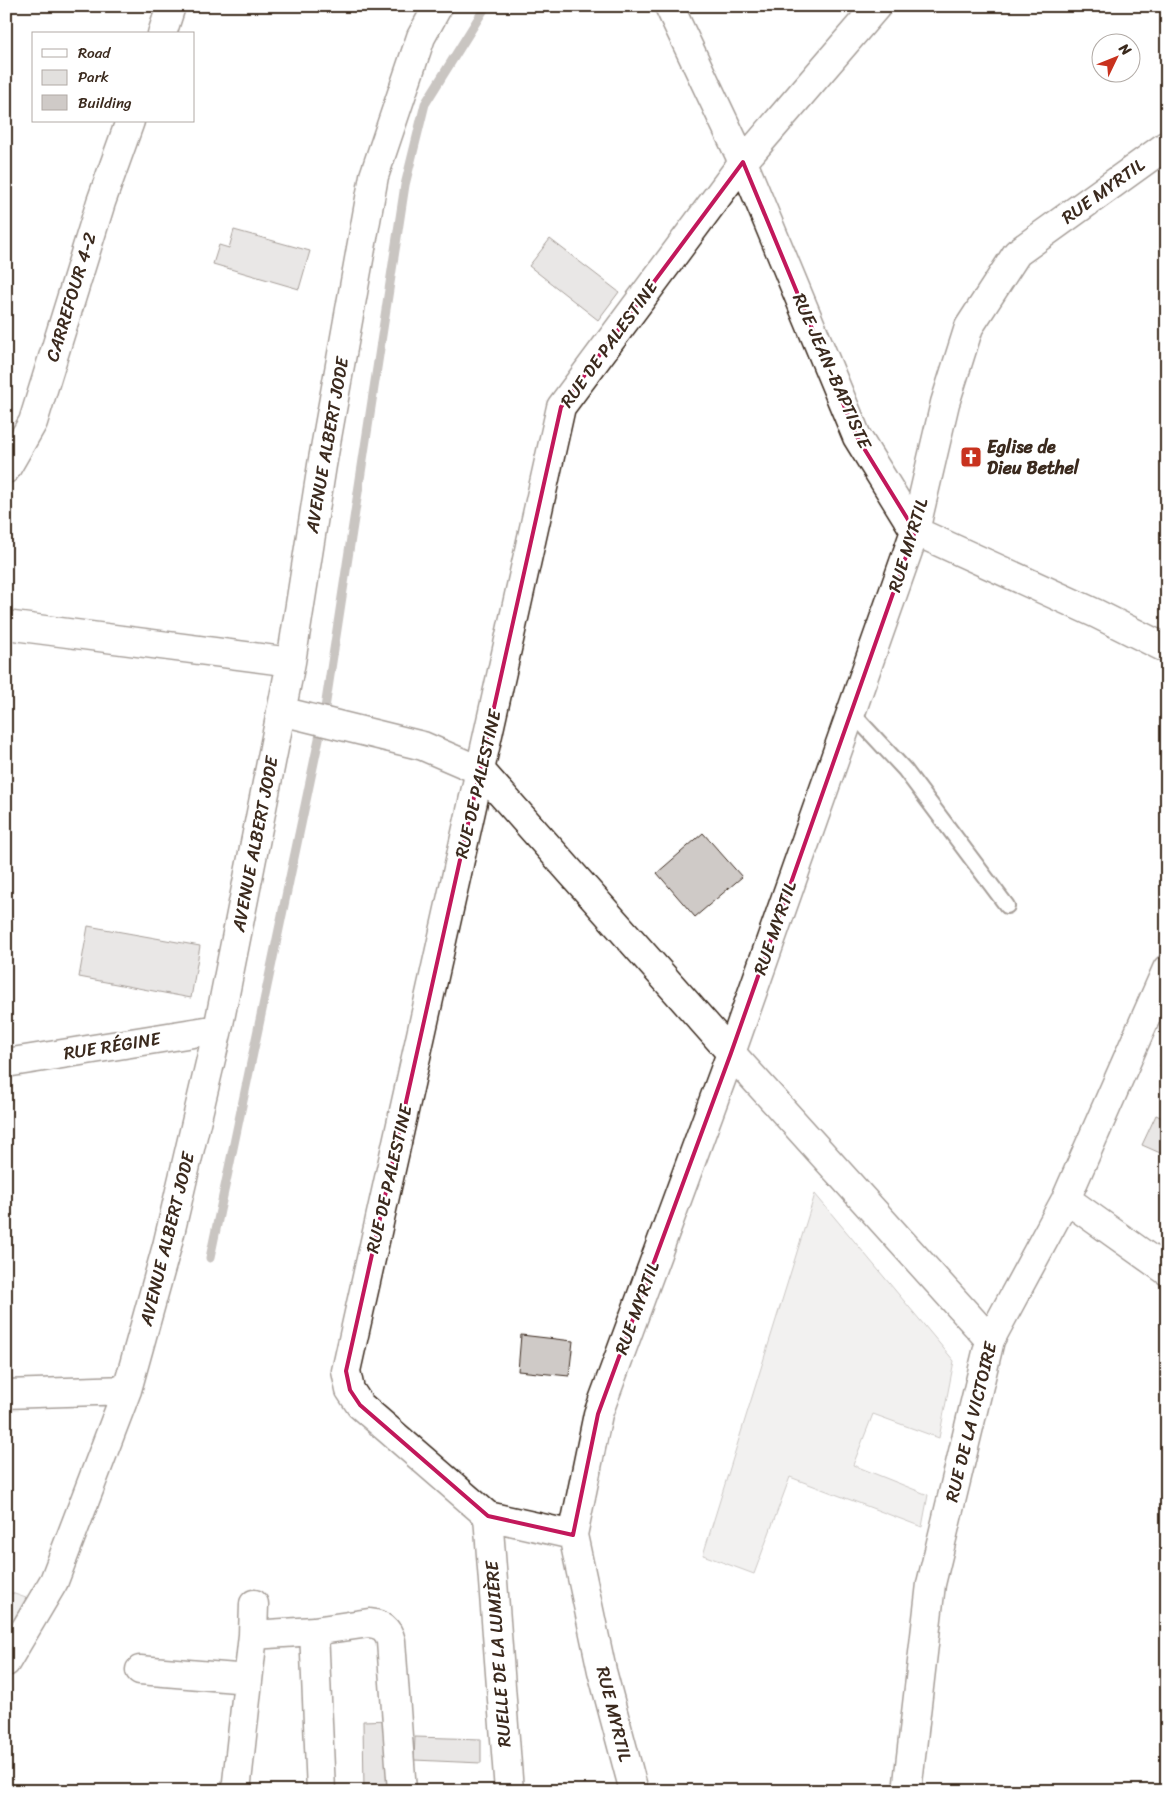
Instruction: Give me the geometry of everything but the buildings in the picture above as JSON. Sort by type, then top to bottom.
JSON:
[{"type":"street","points":[[163,32],[171,6]]},
{"type":"street","name":"AVENUE ALBERT JODE","points":[[6,1662],[54,1581],[127,1390],[167,1246],[218,1029],[282,711],[322,465],[374,176],[421,37],[438,6]]},
{"type":"street","name":"RUE JEAN-BAPTISTE","points":[[669,6],[743,162],[857,437],[915,531]]},
{"type":"street","name":"RUE DE PALESTINE","points":[[574,1535],[488,1516],[360,1405],[350,1390],[346,1371],[561,407],[743,162],[877,6]]},
{"type":"street","name":"CARREFOUR 4-2","points":[[6,469],[32,422],[101,202],[130,122]]},
{"type":"street","name":"RUE MYRTIL","points":[[634,1791],[602,1671],[574,1535],[598,1414],[731,1053],[915,531],[946,403],[970,327],[1017,253],[1167,145]]},
{"type":"street","points":[[915,531],[1097,614],[1167,649]]},
{"type":"street","points":[[6,625],[291,662]]},
{"type":"street","points":[[282,711],[423,746],[481,771],[731,1053],[990,1340]]},
{"type":"street","name":"RUE DE LA VICTOIRE","points":[[906,1791],[931,1584],[990,1340],[1066,1199],[1167,969]]},
{"type":"street","name":"RUE RÉGINE","points":[[6,1063],[218,1029]]},
{"type":"street","points":[[1066,1199],[1167,1271]]},
{"type":"street","points":[[6,1394],[127,1390]]},
{"type":"street","name":"RUELLE DE LA LUMIÈRE","points":[[488,1516],[508,1791]]},
{"type":"street","points":[[236,1791],[253,1635],[254,1604]]},
{"type":"street","points":[[253,1635],[314,1631],[369,1622],[377,1623],[384,1627],[389,1633],[391,1641],[402,1791]]},
{"type":"street","points":[[314,1631],[321,1791]]},
{"type":"street","points":[[140,1670],[248,1679]]},
{"type":"lane","points":[[851,712],[905,770],[1007,906]]},
{"type":"highlighted area","points":[[743,162],[857,437],[915,531],[731,1053],[598,1414],[573,1535],[488,1516],[360,1405],[350,1390],[346,1371],[561,407]]},
{"type":"green space","points":[[815,1194],[954,1361],[939,1438],[873,1414],[853,1465],[928,1495],[922,1527],[790,1477],[754,1574],[703,1555]]},
{"type":"green space","points":[[6,1591],[26,1598],[6,1633]]},
{"type":"waterway","points":[[325,708],[405,185],[425,104],[486,6]]},
{"type":"waterway","points":[[210,1258],[320,734]]},
{"type":"place","name":"Eglise de Dieu Bethel","points":[[971,457]]}]
